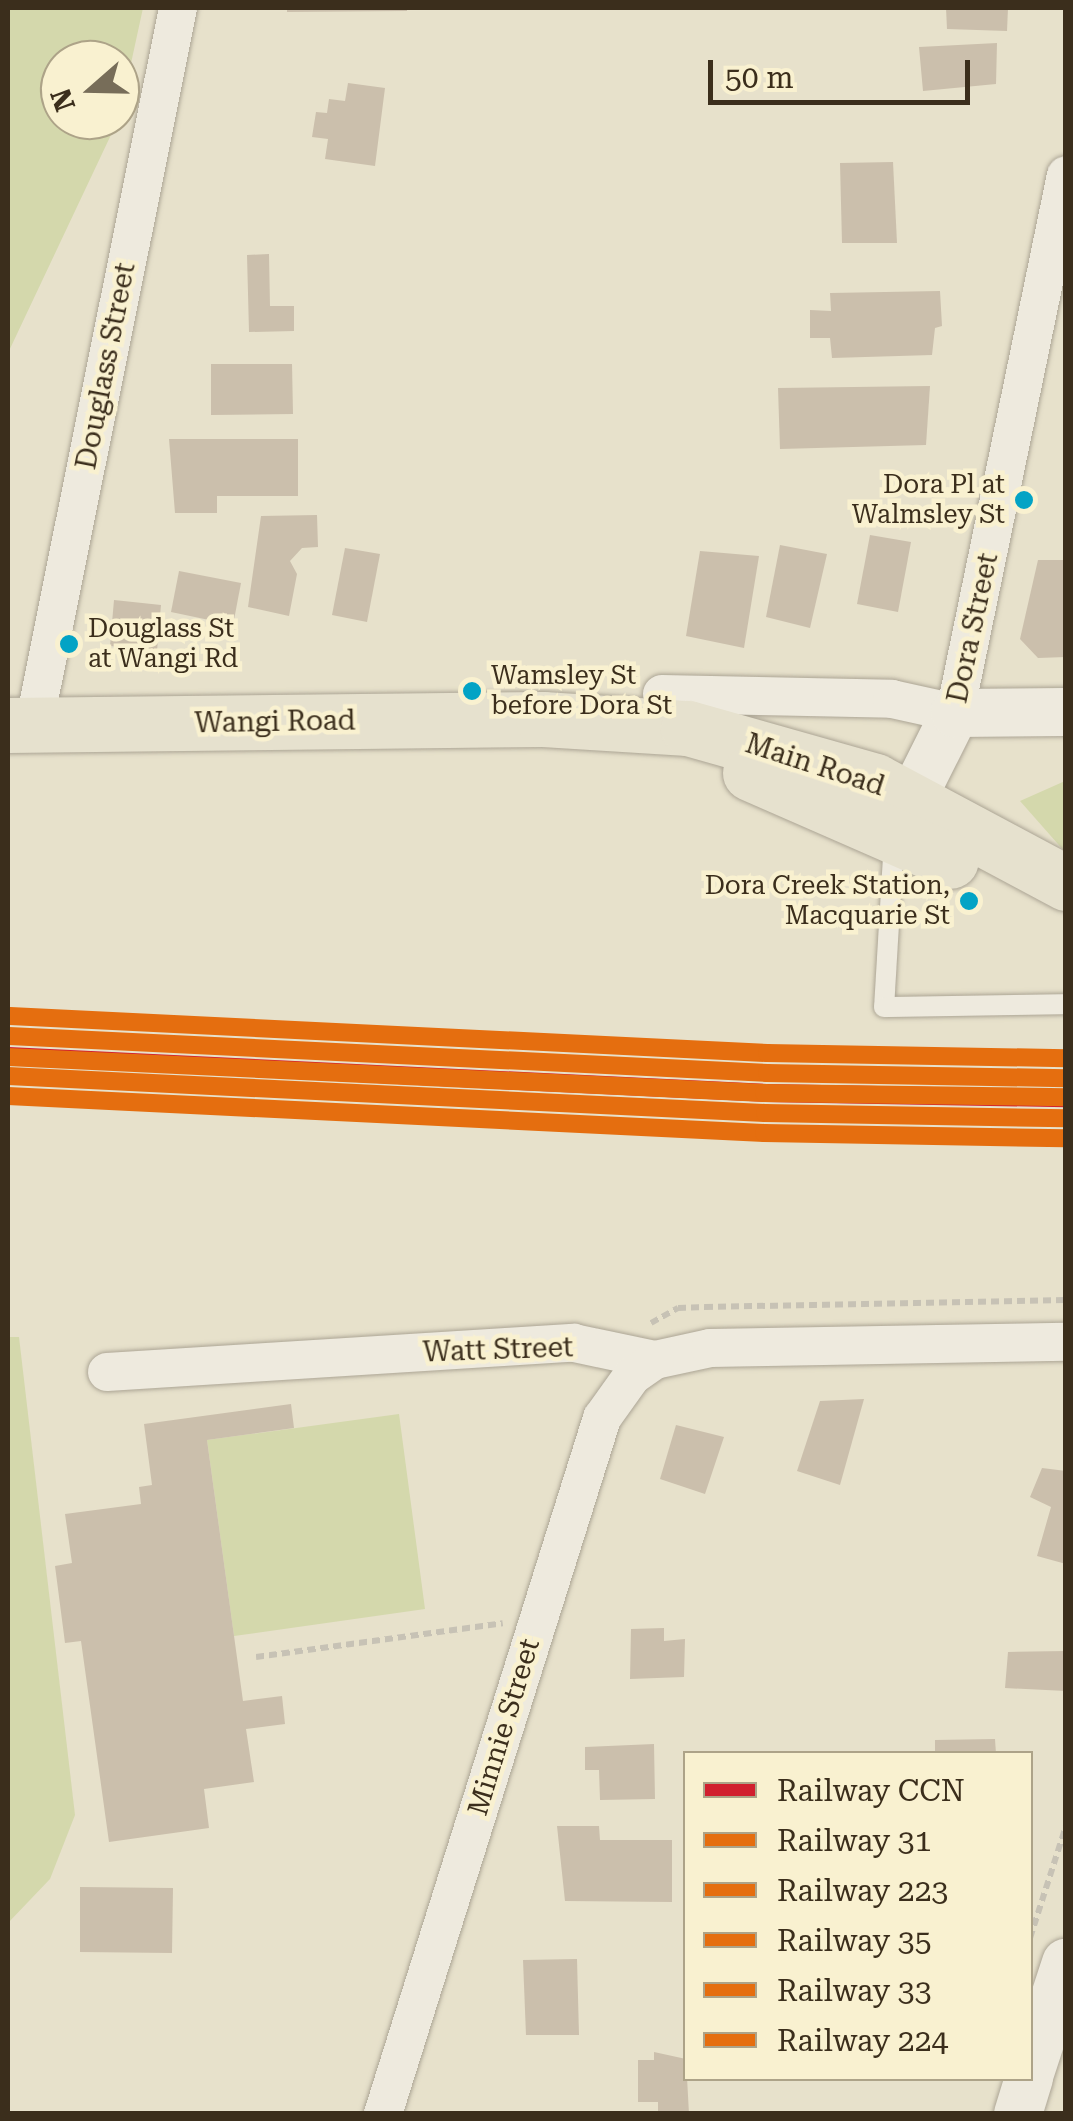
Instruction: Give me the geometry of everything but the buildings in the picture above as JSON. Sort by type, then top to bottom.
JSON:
[{"type":"main road","name":"Wangi Road","points":[[21,725],[544,719],[725,762],[903,817]]},
{"type":"main road","name":"Main Road","points":[[903,817],[1066,883]]},
{"type":"main road","name":"Main Road","points":[[903,817],[1066,918]]},
{"type":"street","name":"Douglass Street","points":[[21,725],[178,8]]},
{"type":"street","name":"Dora Street","points":[[903,817],[956,713],[1066,175]]},
{"type":"street","points":[[662,694],[892,699],[956,713],[1066,712]]},
{"type":"street","name":"Watt Street","points":[[108,1372],[574,1344],[655,1360],[710,1348],[1066,1342]]},
{"type":"street","name":"Minnie Street","points":[[384,2114],[602,1418],[632,1376],[655,1360]]},
{"type":"street","points":[[1033,2067],[1066,1963]]},
{"type":"street","points":[[1018,2114],[1028,2081]]},
{"type":"lane","points":[[903,817],[884,1007],[1066,1004]]},
{"type":"path","points":[[613,1350],[678,1308],[1066,1300]]},
{"type":"path","points":[[256,1657],[510,1622],[504,1640]]},
{"type":"path","points":[[1033,1929],[1066,1826]]},
{"type":"green space","points":[[8,8],[143,8],[136,40],[40,40],[40,140],[109,140],[8,353]]},
{"type":"green space","points":[[1065,781],[1065,852],[1020,801]]},
{"type":"green space","points":[[8,1337],[19,1337],[75,1815],[50,1879],[8,1923]]},
{"type":"green space","points":[[399,1414],[425,1609],[234,1636],[207,1440]]},
{"type":"rail line","name":"33","points":[[10,1016],[767,1053],[1066,1058]]},
{"type":"rail line","name":"223","points":[[9,1036],[767,1073],[1066,1078]]},
{"type":"rail line","name":"CCN","points":[[8,1056],[766,1093],[1066,1098]]},
{"type":"rail line","name":"224","points":[[8,1057],[764,1093],[1066,1097]]},
{"type":"rail line","name":"31","points":[[8,1076],[765,1113],[1066,1118]]},
{"type":"rail line","name":"35","points":[[8,1096],[764,1133],[1065,1138]]},
{"type":"place","name":"Dora Pl at Walmsley St","points":[[1024,500]]},
{"type":"place","name":"Douglass St at Wangi Rd","points":[[69,644]]},
{"type":"place","name":"Wamsley St before Dora St","points":[[472,691]]},
{"type":"place","name":"Dora Creek Station, Macquarie St","points":[[969,901]]}]
